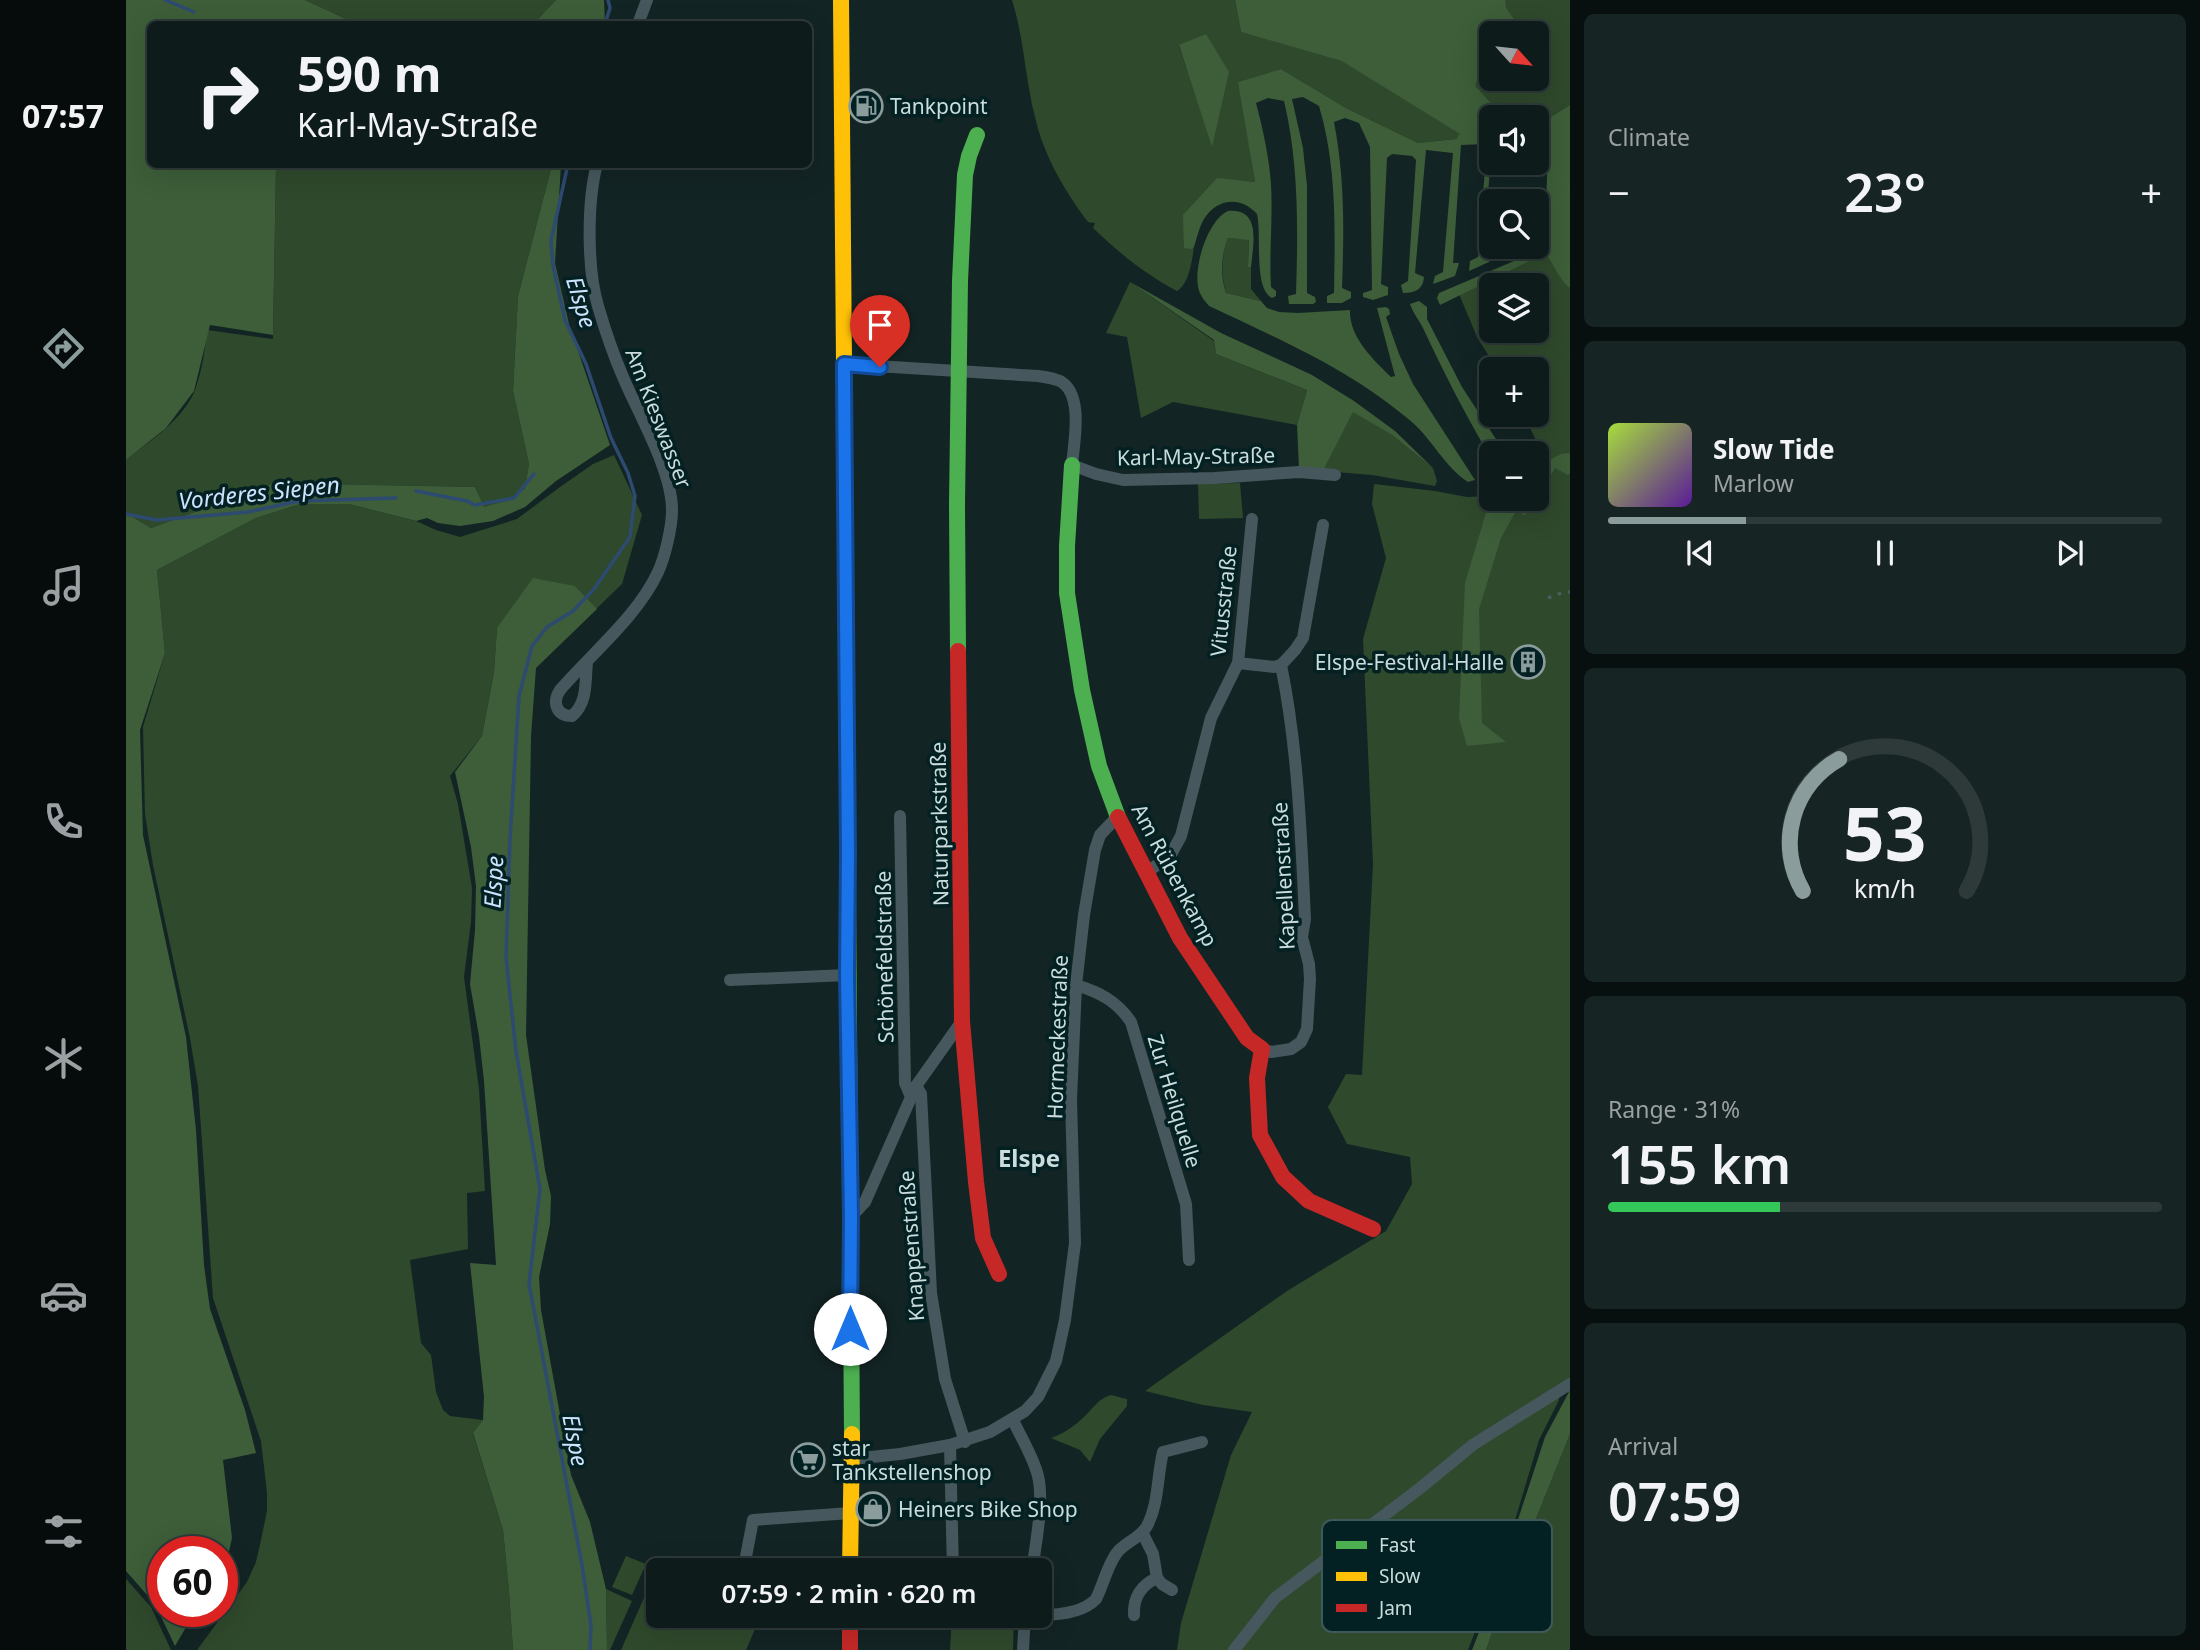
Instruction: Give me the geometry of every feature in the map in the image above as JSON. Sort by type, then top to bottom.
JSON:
[{"type":"street","points":[[639,21],[648,0]]},
{"type":"street","points":[[841,0],[851,1217],[850,1558]]},
{"type":"street","name":"Naturparkstraße","points":[[977,135],[966,165],[963,191],[959,371],[957,516],[962,1021],[975,1182],[983,1238],[999,1274]]},
{"type":"street","name":"Am Kieswasser","points":[[587,662],[643,597],[658,571],[666,547],[672,510],[667,481],[649,433],[622,375],[597,304],[589,240],[597,168]]},
{"type":"street","points":[[844,364],[1051,378],[1066,386],[1073,394],[1076,405],[1072,465]]},
{"type":"street","name":"Karl-May-Straße","points":[[1072,465],[1123,480],[1285,473],[1335,475]]},
{"type":"street","name":"Am Rübenkamp","points":[[1072,465],[1067,546],[1069,608],[1082,690],[1099,766],[1118,816],[1180,938],[1247,1038],[1262,1049]]},
{"type":"street","name":"Vitusstraße","points":[[1147,872],[1170,856],[1181,836],[1210,718],[1238,663],[1252,519]]},
{"type":"street","points":[[1238,663],[1274,667],[1281,665],[1303,638],[1323,525]]},
{"type":"street","name":"Kapellenstraße","points":[[1262,1049],[1279,1052],[1291,1049],[1301,1042],[1307,1029],[1310,979],[1302,937],[1305,919],[1298,790],[1288,698],[1281,665]]},
{"type":"street","name":"Schönefeldstraße","points":[[900,816],[905,1083],[914,1092]]},
{"type":"street","name":"Hormeckestraße","points":[[852,1459],[950,1445],[990,1432],[1025,1411],[1048,1380],[1059,1352],[1075,1243],[1072,1100],[1076,985],[1084,915],[1100,835],[1118,816]]},
{"type":"street","points":[[730,980],[847,975]]},
{"type":"street","name":"Zur Heilquelle","points":[[1076,985],[1108,998],[1122,1010],[1130,1022],[1158,1105],[1186,1204],[1189,1260]]},
{"type":"street","points":[[851,1217],[865,1202],[914,1092],[962,1021]]},
{"type":"street","points":[[1262,1049],[1257,1078],[1260,1135],[1283,1177],[1309,1201],[1373,1229]]},
{"type":"street","name":"Knappenstraße","points":[[914,1092],[920,1094],[930,1293],[946,1379],[965,1442]]},
{"type":"street","points":[[1378,1520],[1474,1444],[1567,1386]]},
{"type":"street","points":[[1013,1420],[1030,1456],[1039,1484],[1038,1528],[1034,1558]]},
{"type":"street","points":[[1052,1615],[1091,1604],[1104,1585],[1115,1555],[1124,1545],[1143,1534],[1152,1514],[1163,1452],[1202,1442]]},
{"type":"street","points":[[950,1445],[953,1558]]},
{"type":"street","points":[[746,1558],[753,1520],[850,1513]]},
{"type":"street","points":[[1143,1534],[1153,1554],[1157,1578],[1172,1590]]},
{"type":"street","points":[[1234,1650],[1275,1598],[1322,1562]]},
{"type":"street","points":[[1134,1615],[1141,1588],[1157,1578]]},
{"type":"street","points":[[850,1628],[850,1650]]},
{"type":"street","points":[[1023,1650],[1024,1628]]},
{"type":"green space","points":[[126,0],[305,0],[350,21],[147,21],[147,168],[276,168],[273,335],[210,325],[194,391],[166,428],[126,460]]},
{"type":"green space","points":[[305,0],[556,0],[536,21],[350,21]]},
{"type":"green space","points":[[556,0],[604,0],[605,21],[536,21]]},
{"type":"green space","points":[[1012,0],[1235,0],[1241,32],[1342,60],[1461,134],[1456,139],[1418,143],[1346,108],[1281,69],[1239,82],[1255,182],[1217,179],[1192,249],[1194,247],[1187,278],[1177,291],[1143,270],[1093,228],[1095,223],[1088,222],[1063,185],[1049,159],[1039,131]],"holes":[[[1206,35],[1213,145],[1179,46]]]},
{"type":"green space","points":[[1235,0],[1505,0],[1506,8],[1515,21],[1479,21],[1479,74],[1475,86],[1493,105],[1479,105],[1479,144],[1461,145],[1453,263],[1459,263],[1455,276],[1433,284],[1435,276],[1443,272],[1453,153],[1426,150],[1415,273],[1424,277],[1418,290],[1403,293],[1401,285],[1408,281],[1416,160],[1412,156],[1392,154],[1387,158],[1381,284],[1388,287],[1388,295],[1373,300],[1363,297],[1363,293],[1372,290],[1370,147],[1359,123],[1345,118],[1334,122],[1342,185],[1342,288],[1351,292],[1351,298],[1342,303],[1327,303],[1327,296],[1334,293],[1332,175],[1319,106],[1303,97],[1292,99],[1303,148],[1307,186],[1307,293],[1315,297],[1316,302],[1289,304],[1288,296],[1296,294],[1297,221],[1295,173],[1284,101],[1268,98],[1256,103],[1270,174],[1271,287],[1276,291],[1276,296],[1272,298],[1262,284],[1257,214],[1244,204],[1222,203],[1209,212],[1202,222],[1194,247],[1184,248],[1183,215],[1217,178],[1255,182],[1238,82],[1281,69],[1346,108],[1418,143],[1456,139],[1460,134],[1342,61],[1241,32]]},
{"type":"green space","points":[[1242,0],[1570,0],[1570,105],[1549,118],[1549,105],[1493,105],[1483,95]]},
{"type":"green space","points":[[1206,34],[1229,72],[1212,147],[1179,45]]},
{"type":"green space","points":[[1570,105],[1570,288],[1561,279],[1549,257],[1549,189],[1547,189],[1549,118]]},
{"type":"green space","points":[[1570,136],[1570,1379],[1559,1387],[1559,1400],[1539,1440],[1515,1520],[1322,1520],[1322,1632],[1475,1632],[1468,1650],[1177,1650],[1181,1623],[1231,1455],[1252,1412],[1203,1405],[1145,1391],[1287,1291],[1386,1231],[1412,1184],[1410,1157],[1347,1144],[1328,1107],[1346,1074],[1362,1075],[1373,864],[1363,639],[1386,558],[1372,504],[1374,484],[1479,496],[1479,511],[1549,511],[1549,441],[1536,441],[1530,427],[1549,427],[1549,357],[1490,357],[1481,343],[1549,343],[1549,273],[1504,273],[1534,259],[1549,259],[1549,239],[1554,235]]},
{"type":"green space","points":[[276,168],[551,168],[518,296],[513,391],[529,464],[525,488],[513,499],[484,508],[475,487],[274,483],[151,528],[126,513],[126,460],[165,429],[190,401],[200,375],[207,330],[273,339]]},
{"type":"green space","points":[[551,168],[561,168],[555,263],[569,324],[610,445],[556,481],[525,507],[493,521],[460,526],[438,523],[427,518],[416,521],[349,504],[300,504],[256,518],[157,570],[165,653],[140,730],[143,835],[186,1037],[196,1130],[204,1265],[210,1309],[245,1410],[256,1453],[223,1460],[232,1536],[147,1536],[147,1595],[126,1571],[126,513],[151,528],[274,483],[475,487],[484,507],[513,499],[525,488],[529,464],[513,391],[518,296]]},
{"type":"green space","points":[[1485,175],[1489,175],[1488,189],[1483,189]]},
{"type":"green space","points":[[1228,211],[1246,215],[1251,222],[1254,239],[1251,267],[1248,267],[1249,240],[1228,238],[1222,265],[1226,293],[1261,301],[1267,308],[1279,312],[1350,310],[1353,329],[1358,338],[1391,377],[1395,376],[1377,308],[1389,309],[1390,314],[1386,317],[1413,384],[1475,480],[1468,482],[1460,476],[1413,423],[1366,387],[1315,357],[1209,306],[1199,289],[1197,277],[1200,255],[1214,224]]},
{"type":"green space","points":[[1228,238],[1249,239],[1248,267],[1251,267],[1251,289],[1261,301],[1226,293],[1222,266]]},
{"type":"green space","points":[[1479,244],[1479,259],[1490,259],[1489,262],[1469,271],[1470,261],[1478,257]]},
{"type":"green space","points":[[1534,259],[1505,273],[1486,273],[1514,261]]},
{"type":"green space","points":[[1479,276],[1479,286],[1440,305],[1437,298],[1439,293]]},
{"type":"green space","points":[[1130,282],[1214,341],[1216,354],[1307,390],[1297,425],[1173,402],[1141,418],[1127,337],[1106,333]]},
{"type":"green space","points":[[1130,282],[1221,333],[1312,375],[1395,431],[1433,468],[1392,435],[1353,412],[1323,471],[1299,468],[1297,425],[1307,390],[1216,354],[1214,340]]},
{"type":"green space","points":[[1479,285],[1479,340],[1477,337],[1459,294]]},
{"type":"green space","points":[[1419,301],[1427,307],[1427,319],[1462,387],[1479,413],[1479,427],[1488,427],[1497,441],[1481,441],[1410,304]]},
{"type":"green space","points":[[1353,411],[1392,435],[1433,468],[1437,481],[1435,486],[1372,475],[1323,471]]},
{"type":"green space","points":[[1570,453],[1570,473],[1568,475],[1555,468],[1549,478],[1549,460]]},
{"type":"green space","points":[[614,455],[642,515],[622,584],[596,609],[575,586],[497,628],[494,672],[482,736],[450,776],[458,804],[472,888],[464,977],[479,1089],[485,1191],[467,1193],[468,1249],[410,1260],[421,1343],[431,1355],[436,1392],[443,1410],[450,1416],[483,1420],[473,1434],[503,1530],[513,1650],[197,1650],[214,1627],[238,1627],[238,1594],[256,1562],[267,1511],[267,1493],[261,1441],[213,1298],[198,1086],[145,814],[143,727],[165,653],[157,570],[256,518],[300,504],[349,504],[416,521],[460,537],[517,519],[593,464]]},
{"type":"green space","points":[[1240,483],[1243,518],[1199,519],[1198,484]]},
{"type":"green space","points":[[1487,511],[1516,511],[1501,538],[1479,609],[1482,723],[1506,742],[1467,746],[1459,718],[1465,583]]},
{"type":"green space","points":[[533,578],[575,586],[597,609],[536,668],[531,736],[526,1035],[551,1196],[550,1224],[539,1277],[541,1310],[571,1475],[590,1522],[606,1589],[607,1650],[513,1650],[503,1530],[473,1433],[483,1420],[484,1397],[470,1263],[496,1265],[484,1081],[470,984],[476,886],[471,847],[455,772],[482,736],[494,672],[497,628]]},
{"type":"green space","points":[[1570,1390],[1570,1434],[1535,1520],[1518,1520],[1545,1437]]},
{"type":"green space","points":[[1111,1395],[1127,1399],[1127,1406],[1100,1439],[1090,1462],[1080,1450],[1051,1438],[1073,1426],[1100,1401]]},
{"type":"green space","points":[[1570,1434],[1570,1650],[1486,1650],[1492,1632],[1552,1632],[1552,1520],[1535,1520]]},
{"type":"green space","points":[[626,1556],[646,1564],[632,1595],[612,1587]]},
{"type":"green space","points":[[126,1579],[147,1603],[147,1627],[160,1627],[171,1650],[126,1650]]},
{"type":"green space","points":[[606,1589],[632,1601],[610,1650],[607,1650]]},
{"type":"green space","points":[[646,1593],[646,1628],[755,1628],[746,1650],[621,1650]]},
{"type":"green space","points":[[166,1627],[186,1627],[175,1646]]},
{"type":"green space","points":[[951,1628],[1014,1628],[1013,1650],[950,1650]]},
{"type":"green space","points":[[1479,1632],[1492,1632],[1486,1650],[1472,1650]]},
{"type":"waterway","points":[[165,0],[194,12]]},
{"type":"waterway","name":"Elspe","points":[[606,21],[610,8],[608,0]]},
{"type":"waterway","name":"Elspe","points":[[567,168],[551,241],[553,266],[565,320],[586,364],[611,438],[628,473],[635,496],[630,537],[594,589],[573,611],[547,627],[532,646],[519,696],[506,957],[516,1051],[540,1189],[529,1284],[582,1565],[591,1625],[590,1650]]},
{"type":"waterway","name":"Vorderes Siepen","points":[[416,491],[475,505],[514,498],[534,474]]},
{"type":"waterway","name":"Vorderes Siepen","points":[[126,514],[157,520],[248,512],[299,501],[396,498]]},
{"type":"railway","points":[[1548,598],[1570,592]]},
{"type":"traffic: fast","points":[[958,651],[960,281],[965,175],[977,135]]},
{"type":"traffic: fast","points":[[1072,465],[1067,593],[1082,690],[1099,766],[1118,817]]},
{"type":"traffic: fast","points":[[848,888],[852,1434]]},
{"type":"traffic: slow","points":[[841,0],[846,605]]},
{"type":"traffic: slow","points":[[850,1558],[852,1434]]},
{"type":"traffic: jam","points":[[846,605],[848,888]]},
{"type":"traffic: jam","points":[[958,651],[962,1021],[983,1238],[999,1274]]},
{"type":"traffic: jam","points":[[1118,817],[1180,938],[1247,1038],[1262,1049],[1257,1078],[1260,1135],[1283,1177],[1309,1201],[1373,1229]]},
{"type":"traffic: jam","points":[[850,1628],[850,1650]]},
{"type":"place","name":"Tankpoint","points":[[866,106]]},
{"type":"place","name":"Elspe-Festival-Halle","points":[[1528,662]]},
{"type":"place","name":"star Tankstellenshop","points":[[808,1460]]},
{"type":"place","name":"Heiners Bike Shop","points":[[873,1509]]},
{"type":"district","name":"Elspe","points":[[1029,1157]]},
{"type":"route","points":[[850,1329],[844,364],[880,367]]}]
